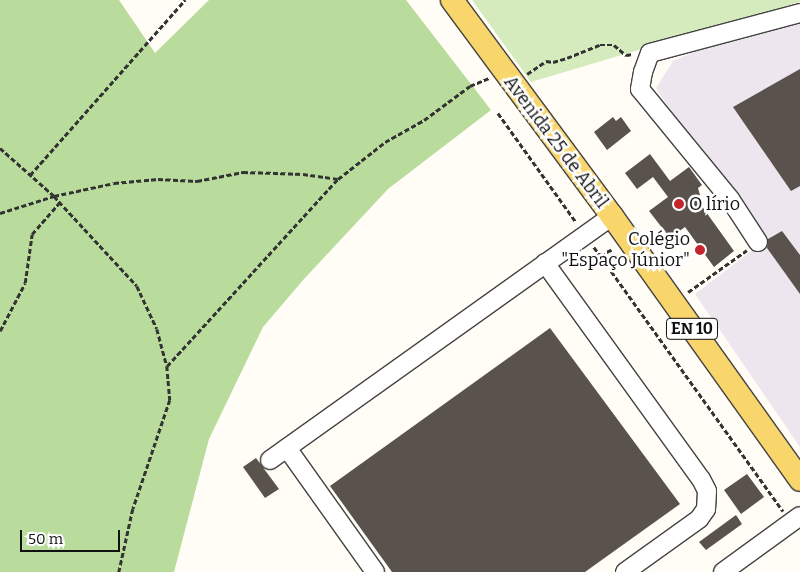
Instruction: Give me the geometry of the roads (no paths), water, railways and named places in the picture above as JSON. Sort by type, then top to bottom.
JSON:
[{"type":"main road","name":"Avenida 25 de Abril","points":[[452,0],[514,73],[673,303],[800,480]]},
{"type":"lane","points":[[758,242],[730,199],[640,89],[643,72],[650,53],[800,13]]},
{"type":"lane","points":[[270,460],[612,216]]},
{"type":"lane","points":[[546,263],[696,471],[707,491],[706,509],[699,518],[625,572]]},
{"type":"lane","points":[[287,448],[375,572]]},
{"type":"lane","points":[[723,572],[795,519]]},
{"type":"place","name":"O lírio","points":[[679,204]]},
{"type":"place","name":"Colégio \"Espaço Júnior\"","points":[[700,250]]}]
